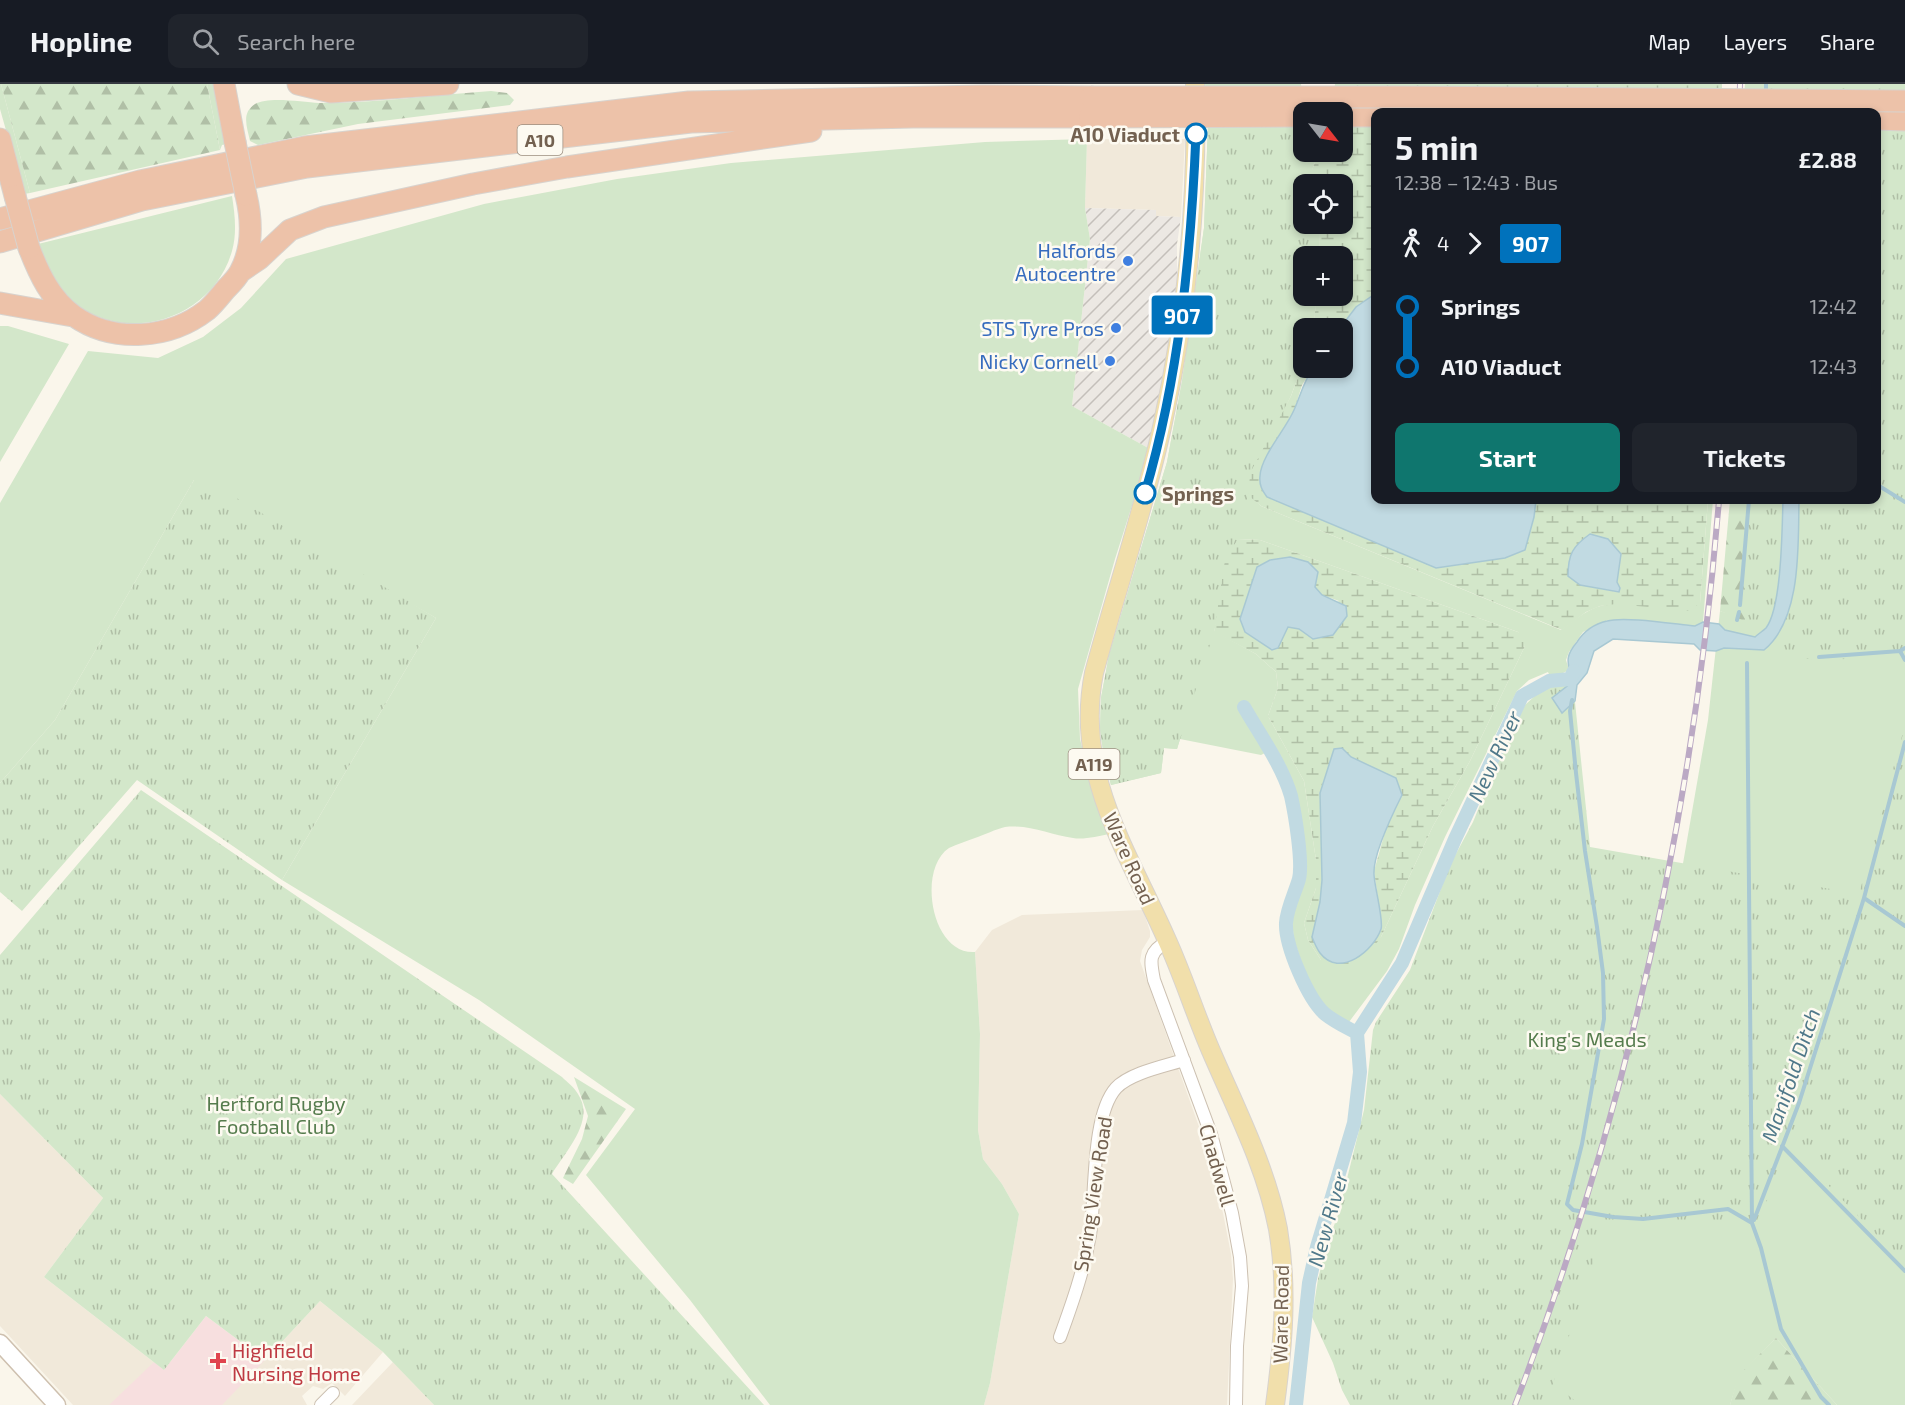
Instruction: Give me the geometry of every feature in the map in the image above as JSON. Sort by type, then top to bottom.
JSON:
[{"type":"highway","points":[[224,84],[246,195],[250,238],[240,272]]},
{"type":"highway","points":[[298,84],[331,92],[448,84]]},
{"type":"highway","points":[[870,84],[983,96]]},
{"type":"highway","name":"A10","points":[[0,219],[140,182],[305,147],[689,102],[983,96],[1090,107],[1293,116]]},
{"type":"highway","name":"A10","points":[[0,242],[142,200],[307,167],[691,122],[913,117],[1090,107],[1412,97],[1905,100]]},
{"type":"highway","points":[[1353,116],[1371,116]]},
{"type":"highway","points":[[0,139],[29,248],[44,283],[74,316],[92,326],[123,334],[161,333],[193,320],[209,308],[240,272],[259,259],[290,230],[324,217],[472,184],[567,167],[913,117]]},
{"type":"highway","points":[[1881,119],[1905,120]]},
{"type":"highway","points":[[0,303],[74,316]]},
{"type":"main road","name":"Ware Road","points":[[1195,84],[1196,134],[1192,219],[1182,318],[1152,467],[1094,672],[1090,691],[1089,722],[1095,768],[1102,794],[1121,841],[1168,941],[1210,1050],[1259,1164],[1273,1209],[1281,1251],[1284,1294],[1284,1322],[1275,1405]]},
{"type":"street","name":"Chadwell","points":[[1168,941],[1155,948],[1150,960],[1154,980],[1211,1134],[1232,1213],[1240,1257],[1242,1286],[1237,1346],[1236,1405]]},
{"type":"street","name":"Spring View Road","points":[[1060,1337],[1086,1257],[1094,1212],[1099,1127],[1110,1097],[1118,1086],[1131,1077],[1184,1060]]},
{"type":"street","points":[[0,1343],[57,1405]]},
{"type":"street","points":[[321,1405],[333,1393]]},
{"type":"shaded area","points":[[1087,139],[1185,139],[1181,217],[1156,216],[1156,210],[1085,208]]},
{"type":"shaded area","points":[[1085,208],[1156,210],[1156,216],[1181,217],[1177,244],[1177,293],[1170,352],[1150,449],[1072,406],[1090,239]]},
{"type":"shaded area","points":[[1143,910],[1150,937],[1142,950],[1140,961],[1202,1135],[1223,1213],[1231,1254],[1233,1279],[1227,1405],[984,1405],[990,1383],[1019,1214],[1002,1184],[983,1159],[978,1130],[980,1034],[975,952],[992,930],[1022,915]]},
{"type":"shaded area","points":[[0,1094],[103,1198],[44,1277],[164,1370],[265,1360],[320,1301],[383,1352],[345,1396],[332,1383],[323,1389],[313,1386],[302,1396],[307,1405],[73,1405],[0,1326]]},
{"type":"shaded area","name":"Highfield Nursing Home","points":[[206,1316],[265,1360],[222,1405],[109,1405],[154,1362],[164,1370]]},
{"type":"shaded area","points":[[393,1362],[434,1405],[352,1405]]},
{"type":"green space","points":[[0,84],[30,193],[24,194],[0,109]]},
{"type":"green space","points":[[1,84],[207,84],[220,150],[30,193]]},
{"type":"green space","points":[[207,84],[214,84],[226,144],[222,145],[220,150]]},
{"type":"green space","points":[[1205,84],[1301,84],[1304,102],[1293,102],[1293,162],[1312,162],[1313,174],[1293,174],[1293,234],[1320,234],[1319,246],[1293,246],[1293,306],[1316,306],[1314,318],[1293,318],[1293,378],[1297,378],[1291,396],[1250,473],[1248,495],[1238,539],[1225,559],[1214,632],[1177,749],[1164,748],[1161,773],[1111,785],[1100,730],[1101,698],[1109,655],[1167,462],[1182,381],[1204,228],[1208,125]]},
{"type":"green space","points":[[1335,84],[1722,84],[1722,108],[1371,108],[1371,297],[1356,307],[1348,318],[1314,318],[1316,306],[1353,306],[1353,246],[1319,246],[1320,234],[1353,234],[1353,174],[1313,174],[1315,162],[1353,162],[1353,102],[1332,102]]},
{"type":"green space","points":[[1745,84],[1905,84],[1905,1405],[1837,1405],[1776,1338],[1739,1376],[1730,1405],[1527,1405],[1678,892],[1708,720],[1720,611],[1733,615],[1871,504],[1881,504],[1881,108],[1744,108]]},
{"type":"green space","points":[[1745,84],[1905,84],[1905,669],[1897,657],[1820,660],[1758,654],[1745,633],[1745,504],[1881,504],[1881,108],[1744,108]]},
{"type":"green space","points":[[491,91],[507,93],[514,100],[510,105],[358,124],[258,145],[250,141],[247,126],[246,116],[251,108],[255,104],[268,100],[341,103]]},
{"type":"green space","points":[[1208,125],[1293,149],[1293,162],[1315,162],[1313,174],[1293,174],[1293,234],[1320,234],[1319,246],[1293,246],[1293,306],[1316,306],[1314,318],[1293,318],[1293,378],[1298,378],[1249,495],[1261,506],[1561,630],[1588,611],[1606,605],[1632,602],[1700,603],[1708,504],[1713,504],[1703,622],[1695,626],[1608,620],[1583,632],[1566,660],[1569,670],[1551,679],[1548,672],[1529,680],[1517,691],[1445,837],[1415,905],[1399,949],[1387,971],[1349,1022],[1332,1012],[1319,1000],[1306,975],[1294,940],[1292,920],[1305,874],[1292,784],[1273,749],[1261,755],[1180,739],[1177,749],[1164,748],[1161,773],[1111,785],[1100,730],[1101,698],[1109,655],[1167,462],[1182,382],[1204,228]],"holes":[[[1238,539],[1260,540],[1518,632],[1525,646],[1470,761],[1433,826],[1381,937],[1321,960],[1308,940],[1304,923],[1316,888],[1316,860],[1304,781],[1268,716],[1278,688],[1276,672],[1256,654],[1214,631]]]},
{"type":"green space","points":[[1087,139],[1085,208],[1090,239],[1072,406],[1150,449],[1115,559],[1078,689],[1080,739],[1095,799],[1109,834],[1077,838],[1022,827],[1005,827],[949,848],[939,859],[933,874],[933,909],[939,926],[948,940],[960,949],[975,952],[980,1034],[978,1130],[983,1159],[1002,1184],[1019,1214],[990,1383],[984,1405],[770,1405],[690,1300],[586,1175],[635,1109],[479,1000],[282,880],[436,618],[194,480],[55,720],[0,783],[0,503],[88,351],[158,358],[203,337],[241,308],[286,259],[484,204],[617,179],[731,163],[985,142]]},
{"type":"green space","points":[[232,196],[235,237],[232,251],[221,275],[205,295],[185,310],[162,320],[137,323],[112,321],[88,312],[67,296],[57,284],[38,244]]},
{"type":"green space","points":[[0,326],[8,326],[69,344],[0,462]]},
{"type":"green space","points":[[1298,378],[1307,378],[1294,411],[1281,433],[1436,568],[1505,558],[1534,517],[1536,504],[1708,504],[1700,603],[1689,611],[1616,604],[1600,606],[1586,612],[1562,630],[1261,506],[1248,495],[1250,473],[1291,396]],"holes":[[[1620,554],[1618,592],[1580,585]]]},
{"type":"green space","points":[[200,476],[436,618],[282,880],[137,780],[22,911],[0,892],[0,783],[55,720],[194,480]]},
{"type":"green space","points":[[1730,504],[1771,504],[1747,622],[1720,611]]},
{"type":"green space","points":[[1238,539],[1260,540],[1518,632],[1523,637],[1525,646],[1470,761],[1433,826],[1381,937],[1367,956],[1354,965],[1338,967],[1321,960],[1308,940],[1304,923],[1316,888],[1316,860],[1304,781],[1268,716],[1278,688],[1276,672],[1256,654],[1214,632],[1225,559]],"holes":[[[1315,587],[1322,595],[1339,601],[1299,629],[1288,627]],[[1342,748],[1351,757],[1395,778],[1402,795],[1387,825],[1374,871],[1382,927],[1312,937],[1320,902],[1322,880],[1320,793],[1334,749]]]},
{"type":"green space","name":"King's Meads","points":[[1571,682],[1577,685],[1575,702],[1590,847],[1859,894],[1905,725],[1905,1264],[1788,1144],[1759,1222],[1605,1228],[1553,1384],[1581,1405],[1350,1405],[1312,1317],[1318,1279],[1327,1244],[1338,1215],[1364,1110],[1373,1030],[1410,970],[1450,865],[1473,822],[1505,744],[1525,705],[1538,693],[1555,683]]},
{"type":"green space","name":"Hertford Rugby Football Club","points":[[141,790],[562,1077],[578,1094],[583,1104],[583,1115],[577,1136],[552,1174],[764,1405],[434,1405],[383,1352],[320,1301],[265,1360],[206,1316],[164,1370],[44,1277],[103,1198],[0,1094],[0,955]]},
{"type":"green space","points":[[574,1077],[626,1109],[573,1184],[563,1178],[582,1139],[588,1116]]},
{"type":"green space","points":[[1776,1338],[1837,1405],[1730,1405],[1738,1376]]},
{"type":"water","points":[[1371,297],[1371,504],[1536,504],[1525,550],[1505,558],[1436,568],[1267,497],[1260,485],[1261,468],[1294,410],[1307,378],[1353,378],[1353,318],[1348,318],[1356,307]]},
{"type":"water","points":[[1783,504],[1799,504],[1798,559],[1792,601],[1776,636],[1764,650],[1724,648],[1716,651],[1700,650],[1694,644],[1613,639],[1594,651],[1587,673],[1577,685],[1575,701],[1562,713],[1552,698],[1571,683],[1563,684],[1561,678],[1571,675],[1568,665],[1569,654],[1583,634],[1598,624],[1625,619],[1695,626],[1703,622],[1719,624],[1725,630],[1755,637],[1766,628],[1771,618],[1778,586]]},
{"type":"water","points":[[1590,534],[1608,539],[1621,554],[1617,582],[1619,592],[1580,585],[1568,576],[1573,551]]},
{"type":"water","points":[[1290,557],[1308,562],[1318,572],[1315,587],[1322,595],[1346,606],[1347,616],[1333,635],[1313,639],[1299,629],[1288,627],[1278,648],[1272,650],[1245,632],[1240,619],[1257,567],[1270,560]]},
{"type":"water","points":[[1342,748],[1351,757],[1396,778],[1402,795],[1384,834],[1375,866],[1374,879],[1381,929],[1364,953],[1355,959],[1337,963],[1328,960],[1320,953],[1312,937],[1320,902],[1322,880],[1320,793],[1334,749]]},
{"type":"waterway","points":[[1766,84],[1766,94]]},
{"type":"waterway","points":[[1881,487],[1905,502]]},
{"type":"waterway","points":[[1740,605],[1749,504]]},
{"type":"waterway","points":[[1737,620],[1739,612]]},
{"type":"waterway","name":"Manifold Ditch","points":[[1905,648],[1900,651],[1905,660]]},
{"type":"waterway","points":[[1819,657],[1900,651]]},
{"type":"waterway","points":[[1747,663],[1752,1223],[1761,1248],[1781,1329],[1821,1397],[1829,1405]]},
{"type":"waterway","name":"New River","points":[[1296,1405],[1309,1283],[1317,1247],[1354,1123],[1360,1072],[1357,1033],[1402,963],[1455,839],[1522,696],[1549,681],[1570,679],[1574,671]]},
{"type":"waterway","points":[[1572,700],[1570,711],[1576,773],[1603,973],[1604,1019],[1582,1144],[1567,1204],[1573,1210],[1613,1217],[1643,1219],[1728,1209],[1752,1223]]},
{"type":"waterway","name":"New River","points":[[1244,707],[1282,773],[1293,804],[1300,861],[1299,879],[1286,923],[1293,958],[1318,1007],[1329,1017],[1357,1033]]},
{"type":"waterway","name":"Manifold Ditch","points":[[1754,1220],[1799,1103],[1864,898],[1905,742]]},
{"type":"waterway","points":[[1864,898],[1905,926]]},
{"type":"waterway","points":[[1782,1146],[1905,1271]]},
{"type":"railway","points":[[1739,108],[1740,84]]},
{"type":"railway","points":[[1515,1405],[1555,1295],[1591,1184],[1650,960],[1673,846],[1692,731],[1708,616],[1719,504]]},
{"type":"bus line","name":"907","points":[[1145,493],[1162,427],[1182,318],[1192,219],[1196,134]]},
{"type":"place","name":"A10 Viaduct","points":[[1196,134]]},
{"type":"place","name":"Halfords Autocentre","points":[[1128,261]]},
{"type":"place","name":"STS Tyre Pros","points":[[1116,328]]},
{"type":"place","name":"Nicky Cornell","points":[[1110,361]]},
{"type":"place","name":"Springs","points":[[1145,493]]},
{"type":"place","name":"Highfield Nursing Home","points":[[218,1361]]}]
